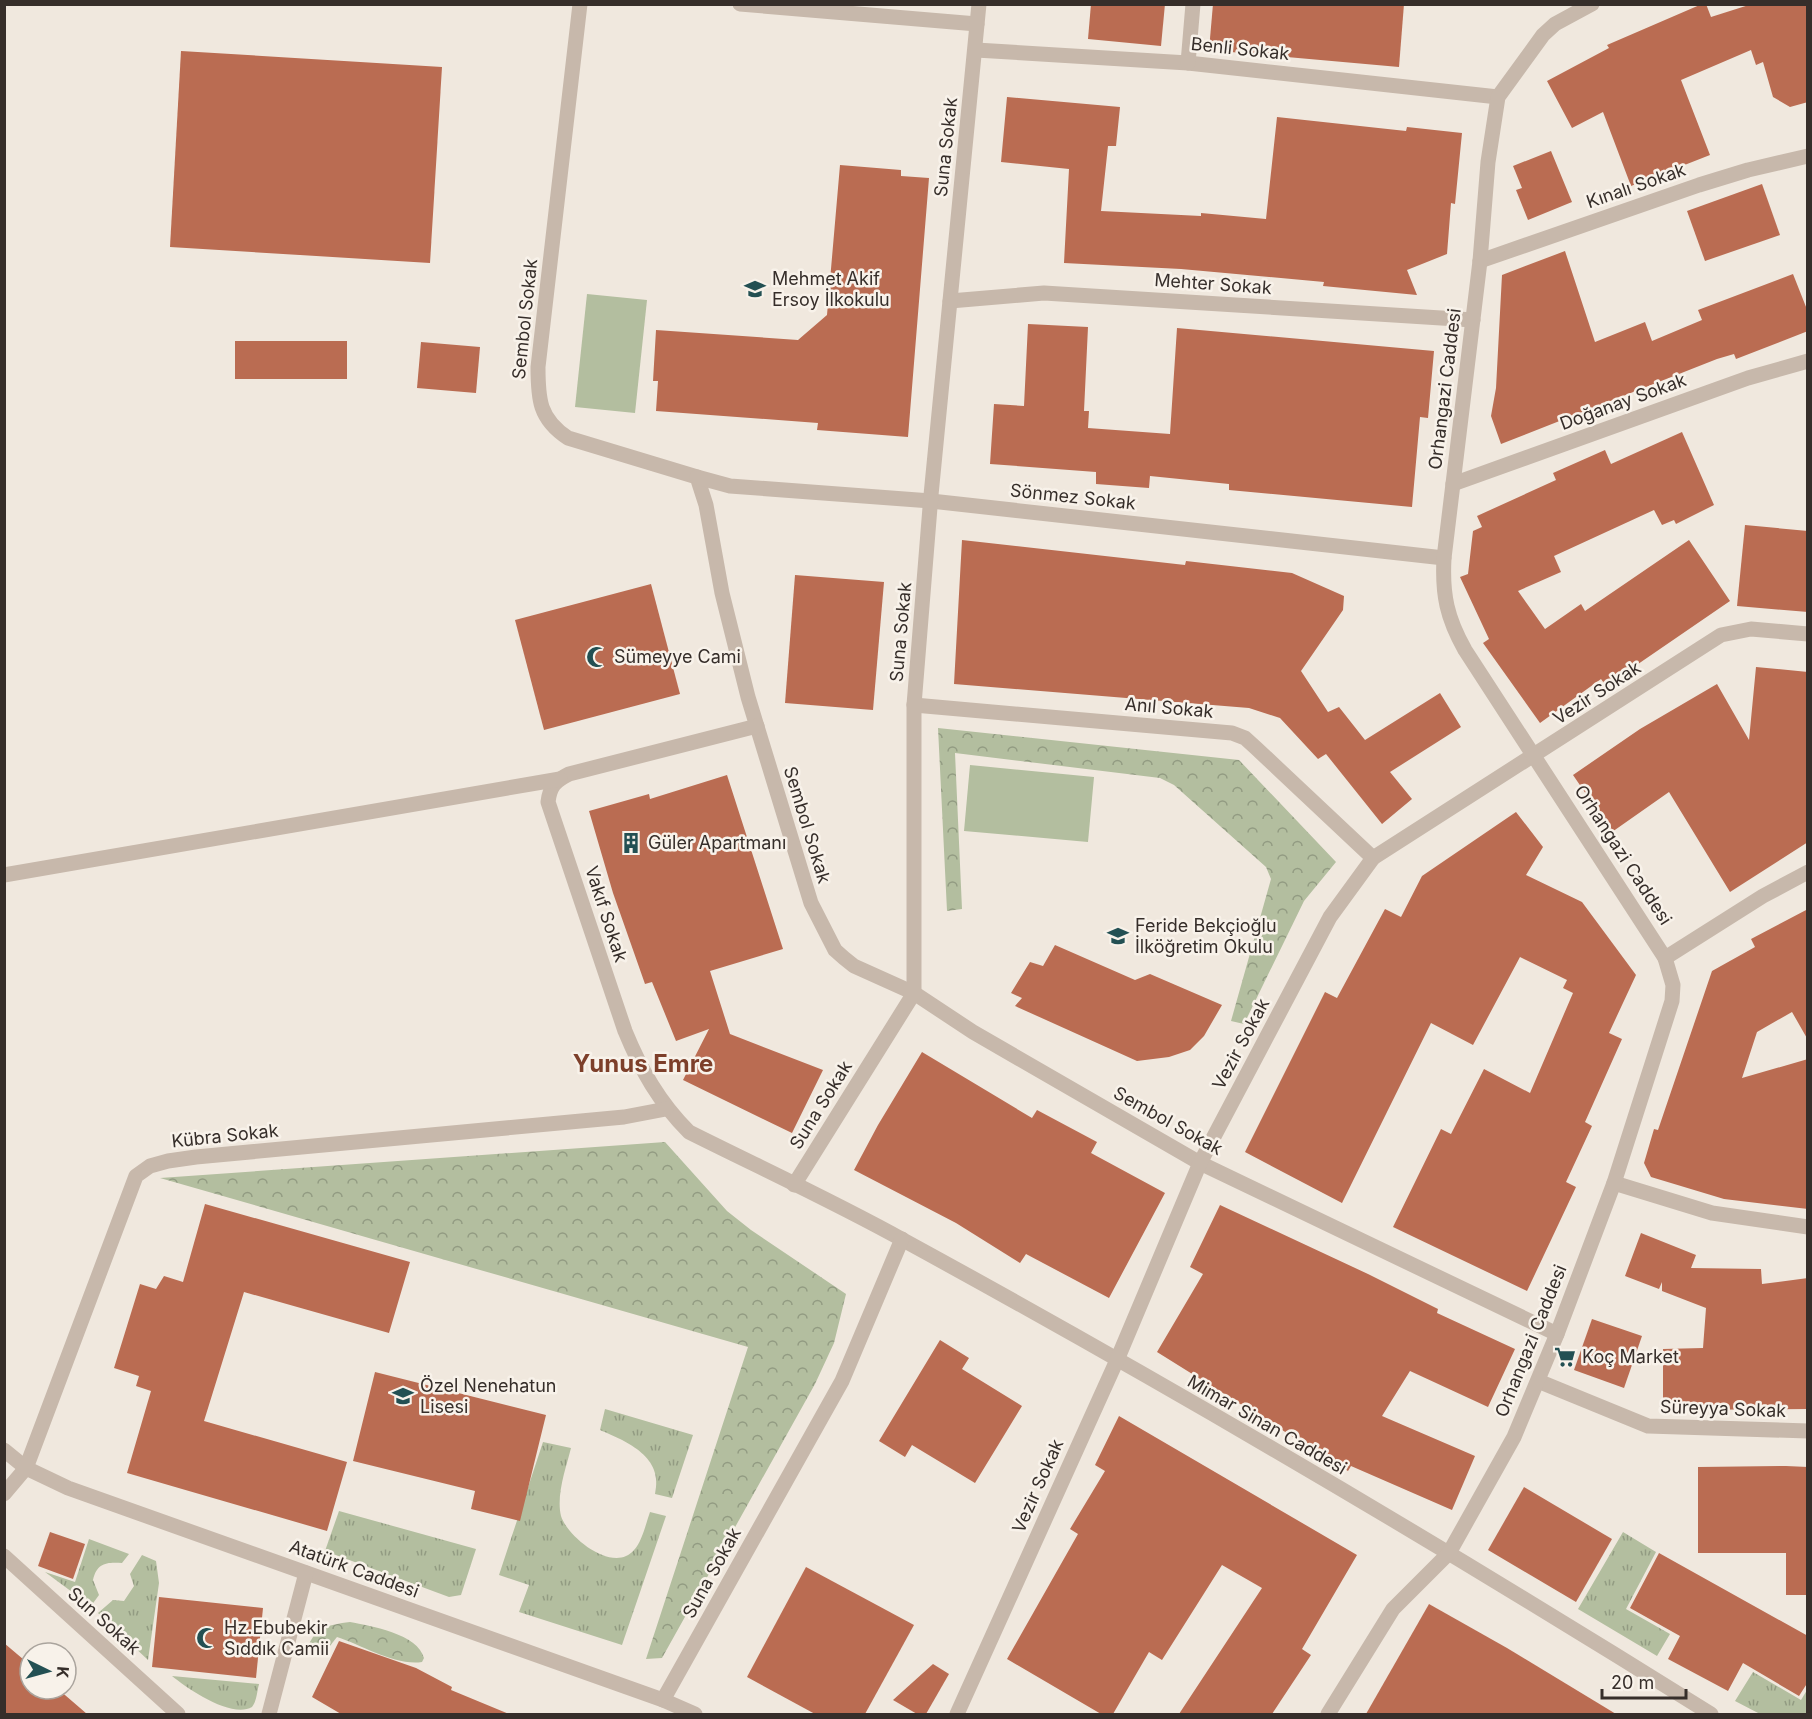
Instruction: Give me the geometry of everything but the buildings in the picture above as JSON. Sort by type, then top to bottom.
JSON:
[{"type":"street","name":"Sembol Sokak","points":[[580,4],[538,367],[538,393],[543,413],[553,428],[568,438],[697,477],[706,505],[733,639],[757,726],[811,903],[835,950],[854,966],[914,993],[983,1038],[1200,1163],[1557,1334]]},
{"type":"street","points":[[740,4],[977,24]]},
{"type":"street","name":"Suna Sokak","points":[[794,1185],[914,993],[914,705],[931,501],[979,4]]},
{"type":"street","points":[[1188,63],[1193,4]]},
{"type":"street","name":"Orhangazi Caddesi","points":[[1328,1714],[1393,1609],[1449,1553],[1514,1437],[1557,1334],[1614,1183],[1672,1001],[1673,985],[1665,958],[1451,626],[1445,600],[1444,558],[1480,261],[1488,162],[1498,97],[1543,35],[1555,24],[1592,4]]},
{"type":"street","name":"Benli Sokak","points":[[976,50],[1188,63],[1498,97]]},
{"type":"street","name":"Kınalı Sokak","points":[[1480,261],[1748,170],[1808,156]]},
{"type":"street","name":"Mehter Sokak","points":[[950,301],[1044,293],[1473,320]]},
{"type":"street","name":"Doğanay Sokak","points":[[1453,484],[1748,378],[1808,361]]},
{"type":"street","name":"Sönmez Sokak","points":[[697,477],[730,486],[931,501],[1444,558]]},
{"type":"street","name":"Vezir Sokak","points":[[957,1714],[1117,1360],[1200,1163],[1330,917],[1373,858],[1728,632],[1751,629],[1808,634]]},
{"type":"street","name":"Anıl Sokak","points":[[914,705],[1232,733],[1245,738],[1256,747],[1373,858]]},
{"type":"street","points":[[4,875],[560,778],[757,726]]},
{"type":"street","name":"Vakıf Sokak","points":[[560,778],[553,784],[548,802],[637,1062],[666,1109],[689,1132],[794,1185]]},
{"type":"street","points":[[1665,958],[1763,896],[1808,872]]},
{"type":"street","name":"Kübra Sokak","points":[[4,1494],[26,1468],[136,1176],[150,1166],[196,1157],[624,1117],[666,1109]]},
{"type":"street","points":[[1614,1183],[1687,1208],[1760,1222],[1808,1227]]},
{"type":"street","name":"Mimar Sinan Caddesi","points":[[794,1185],[902,1239],[1117,1360],[1449,1553],[1711,1714]]},
{"type":"street","name":"Suna Sokak","points":[[663,1700],[842,1381],[902,1239]]},
{"type":"street","name":"Süreyya Sokak","points":[[1538,1381],[1648,1426],[1808,1431]]},
{"type":"street","name":"Atatürk Caddesi","points":[[4,1450],[26,1468],[68,1488],[663,1700],[695,1714]]},
{"type":"street","name":"Sun Sokak","points":[[4,1556],[178,1714]]},
{"type":"street","points":[[269,1714],[306,1573]]},
{"type":"green space","points":[[587,294],[647,300],[635,413],[575,407]]},
{"type":"green space","points":[[938,728],[1239,760],[1336,862],[1304,901],[1244,1024],[1231,1021],[1271,879],[1266,867],[1174,785],[1160,778],[955,753],[962,909],[947,911]]},
{"type":"green space","points":[[970,765],[1094,777],[1088,842],[964,831]]},
{"type":"green space","points":[[665,1142],[727,1211],[751,1230],[846,1294],[834,1343],[815,1384],[662,1658],[646,1659],[748,1347],[160,1178]]},
{"type":"green space","points":[[605,1409],[693,1435],[672,1498],[655,1494],[654,1470],[641,1453],[622,1440],[600,1430]]},
{"type":"green space","points":[[543,1442],[571,1448],[561,1491],[561,1516],[573,1534],[593,1550],[604,1556],[615,1558],[625,1556],[634,1550],[639,1542],[650,1512],[666,1516],[622,1645],[519,1612],[529,1585],[499,1575]]},
{"type":"green space","points":[[339,1511],[476,1549],[461,1595],[449,1597],[325,1551]]},
{"type":"green space","points":[[1623,1532],[1656,1552],[1626,1609],[1670,1634],[1657,1656],[1578,1609]]},
{"type":"green space","points":[[89,1539],[129,1554],[122,1563],[107,1563],[97,1570],[93,1580],[99,1595],[91,1606],[45,1572],[75,1582]]},
{"type":"green space","points":[[142,1555],[156,1561],[159,1583],[148,1660],[98,1613],[113,1600],[124,1601],[134,1586],[130,1574]]},
{"type":"green space","points":[[350,1622],[393,1632],[403,1637],[420,1650],[424,1658],[422,1662],[390,1658],[337,1637],[320,1656],[307,1650],[314,1636],[323,1628]]},
{"type":"green space","points":[[1753,1672],[1801,1700],[1807,1690],[1806,1714],[1760,1714],[1735,1701]]},
{"type":"green space","points":[[172,1676],[259,1684],[252,1707],[243,1710],[210,1701]]},
{"type":"place","name":"Mehmet Akif Ersoy İlkokulu","points":[[755,289]]},
{"type":"place","name":"Sümeyye Cami","points":[[597,657]]},
{"type":"place","name":"Güler Apartmanı","points":[[631,843]]},
{"type":"place","name":"Feride Bekçioğlu İlköğretim Okulu","points":[[1118,936]]},
{"type":"place","name":"Koç Market","points":[[1565,1357]]},
{"type":"place","name":"Özel Nenehatun Lisesi","points":[[403,1396]]},
{"type":"place","name":"Hz.Ebubekir Sıddık Camii","points":[[207,1638]]},
{"type":"district","name":"Yunus Emre","points":[[643,1064]]}]
